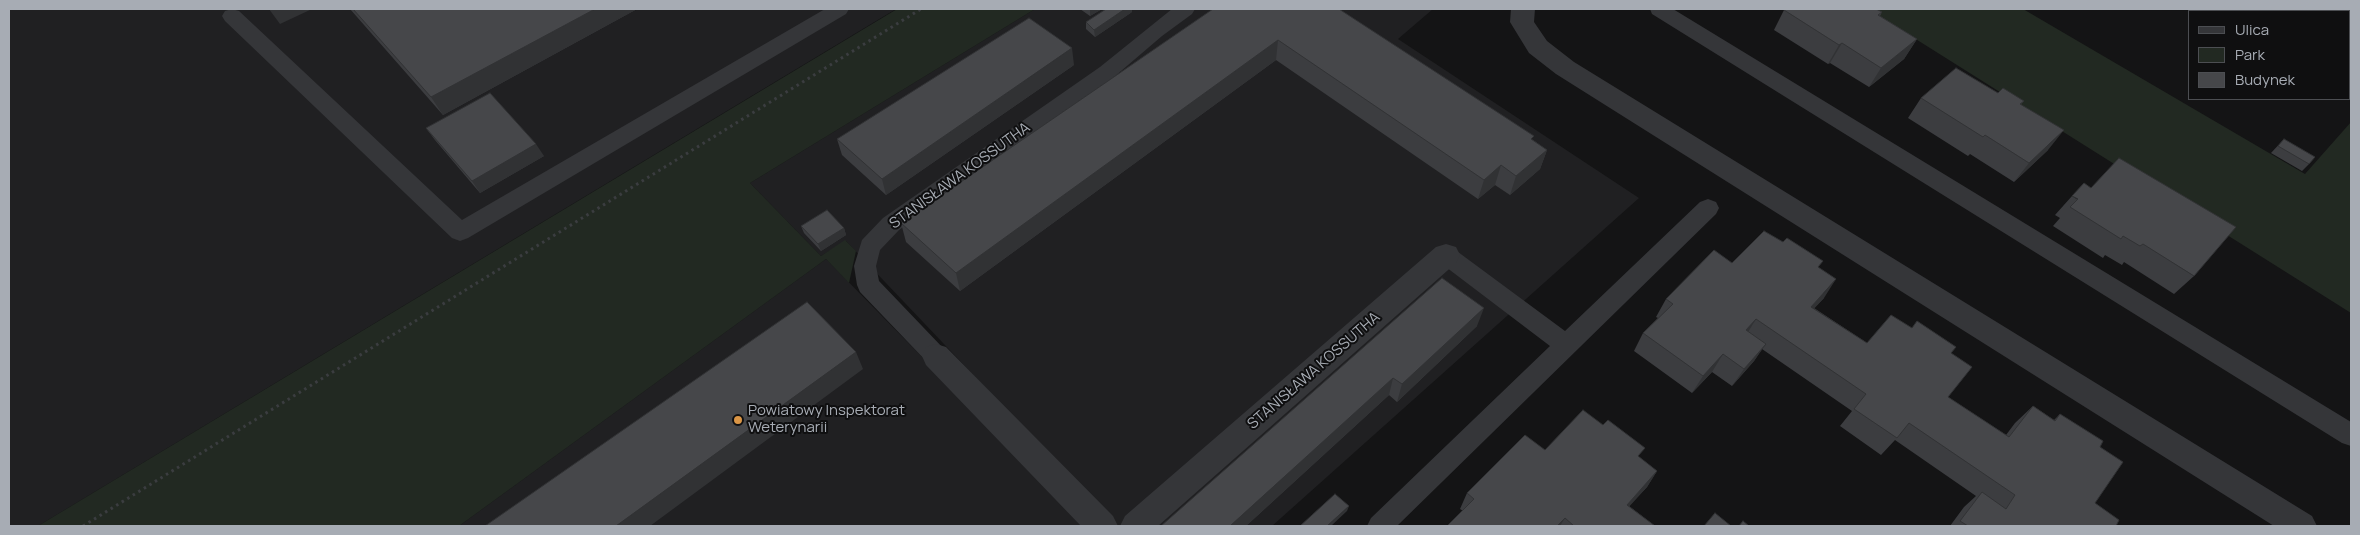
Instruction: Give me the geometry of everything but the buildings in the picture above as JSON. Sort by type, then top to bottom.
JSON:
[{"type":"street","points":[[1523,9],[1522,22],[1538,47],[1565,68],[2301,526]]},
{"type":"street","name":"STANISŁAWA KOSSUTHA","points":[[1136,526],[1446,255]]},
{"type":"street","name":"STANISŁAWA KOSSUTHA","points":[[936,356],[1102,526]]},
{"type":"lane","points":[[232,16],[460,232],[840,9]]},
{"type":"lane","name":"STANISŁAWA KOSSUTHA","points":[[936,356],[868,285],[865,266],[870,246],[898,219],[1107,72],[1155,31],[1185,9]]},
{"type":"lane","points":[[1660,9],[2351,435]]},
{"type":"lane","points":[[1380,526],[1708,208]]},
{"type":"lane","points":[[1446,255],[1567,346]]},
{"type":"path","points":[[83,526],[921,9]]},
{"type":"shaded area","points":[[9,9],[896,9],[38,526],[9,526]]},
{"type":"shaded area","points":[[1035,9],[1433,9],[1398,39],[1639,198],[1272,526],[1117,526],[846,241],[821,256],[750,183]]},
{"type":"shaded area","points":[[826,259],[1084,522],[1080,526],[459,526]]},
{"type":"green space","points":[[897,9],[1035,9],[750,183],[821,256],[845,240],[856,251],[849,283],[826,259],[459,526],[38,526]]},
{"type":"green space","points":[[1868,9],[2023,9],[2305,174],[2351,122],[2351,313]]},
{"type":"place","name":"Powiatowy Inspektorat Weterynarii","points":[[738,420]]}]
